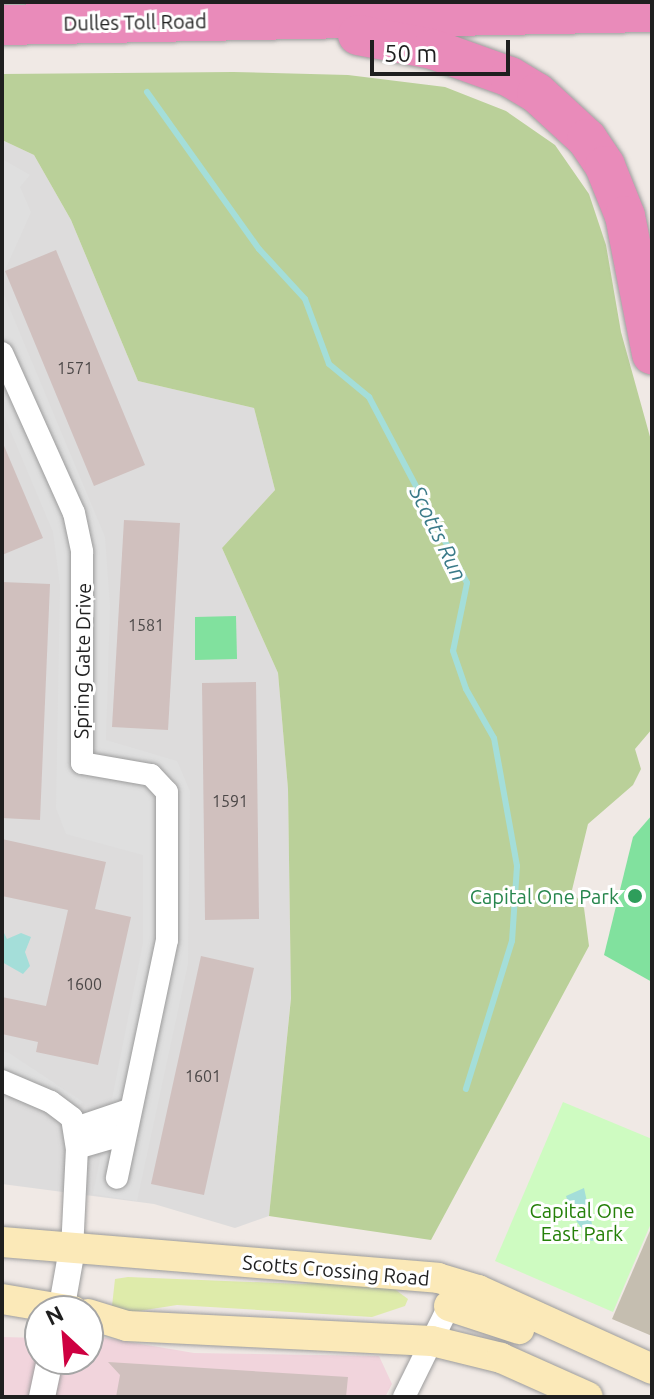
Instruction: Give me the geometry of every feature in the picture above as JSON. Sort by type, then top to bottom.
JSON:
[{"type":"highway","name":"Dulles Toll Road","points":[[2,25],[652,12]]},
{"type":"highway","points":[[195,21],[396,41],[473,62],[537,93],[587,139],[619,196],[652,354]]},
{"type":"main road","name":"Scotts Crossing Road","points":[[2,1242],[409,1272],[454,1295],[652,1372]]},
{"type":"main road","points":[[2,1299],[24,1303]]},
{"type":"main road","points":[[104,1320],[127,1326],[432,1341],[501,1358],[588,1397]]},
{"type":"street","name":"Spring Gate Drive","points":[[2,353],[74,513],[82,552],[82,763],[151,775],[167,792],[167,940],[117,1178]]},
{"type":"street","points":[[2,1081],[64,1109],[76,1138],[71,1295]]},
{"type":"street","points":[[76,1138],[129,1110]]},
{"type":"street","points":[[76,1138],[125,1134]]},
{"type":"street","points":[[404,1397],[454,1295]]},
{"type":"street","points":[[42,1397],[47,1375]]},
{"type":"shaded area","points":[[2,140],[34,155],[71,220],[138,381],[254,408],[275,490],[222,548],[278,673],[288,789],[291,997],[269,1216],[235,1228],[154,1204],[2,1184]]},
{"type":"shaded area","points":[[2,159],[30,175],[20,187],[31,212],[2,277]]},
{"type":"shaded area","points":[[2,290],[105,537],[110,606],[106,740],[177,761],[190,791],[188,964],[137,1201],[93,1194],[143,943],[143,855],[66,834],[56,808],[60,586],[53,532],[2,411]]},
{"type":"shaded area","points":[[2,1051],[83,1102],[71,1110],[25,1080],[2,1104]]},
{"type":"shaded area","points":[[652,1226],[652,1336],[612,1319]]},
{"type":"shaded area","points":[[2,1337],[24,1338],[24,1375],[104,1375],[104,1338],[194,1353],[379,1356],[392,1384],[385,1397],[2,1397]]},
{"type":"green space","points":[[233,72],[348,75],[445,87],[506,111],[555,145],[589,194],[606,245],[621,332],[652,444],[652,729],[635,749],[641,769],[633,785],[588,824],[572,890],[584,908],[589,946],[431,1240],[269,1216],[291,998],[288,789],[278,673],[222,548],[275,490],[254,408],[138,381],[71,220],[34,155],[2,140],[2,74]]},
{"type":"green space","points":[[236,616],[237,659],[195,660],[195,617]]},
{"type":"green space","name":"Capital One Park","points":[[652,815],[652,982],[604,955],[633,837]]},
{"type":"green space","name":"Capital One East Park","points":[[563,1102],[652,1139],[652,1221],[613,1312],[495,1261]]},
{"type":"green space","points":[[363,1277],[389,1285],[408,1299],[405,1306],[372,1317],[177,1305],[126,1313],[112,1306],[115,1279],[302,1284]]},
{"type":"water","points":[[2,929],[7,939],[21,933],[31,937],[25,952],[30,966],[23,974],[2,962]]},
{"type":"water","points":[[584,1188],[596,1240],[591,1241],[572,1215],[566,1196]]},
{"type":"building","points":[[56,250],[145,465],[94,486],[5,271]]},
{"type":"building","points":[[2,441],[43,538],[2,555]]},
{"type":"building","points":[[124,520],[180,523],[168,730],[112,727]]},
{"type":"building","points":[[2,582],[50,584],[40,820],[2,818]]},
{"type":"building","points":[[256,682],[259,919],[205,920],[202,683]]},
{"type":"building","points":[[2,839],[106,862],[95,909],[131,917],[98,1065],[36,1052],[38,1042],[2,1034],[2,997],[46,1006],[68,910],[2,896]]},
{"type":"building","points":[[201,956],[254,968],[204,1195],[151,1184]]},
{"type":"building","points":[[108,1362],[348,1377],[346,1397],[116,1397],[120,1375]]},
{"type":"waterway","name":"Scotts Run","points":[[147,92],[259,249],[305,299],[329,364],[369,397],[467,583],[453,651],[466,689],[494,738],[517,866],[512,941],[466,1089]]},
{"type":"place","name":"Capital One Park","points":[[635,896]]}]
